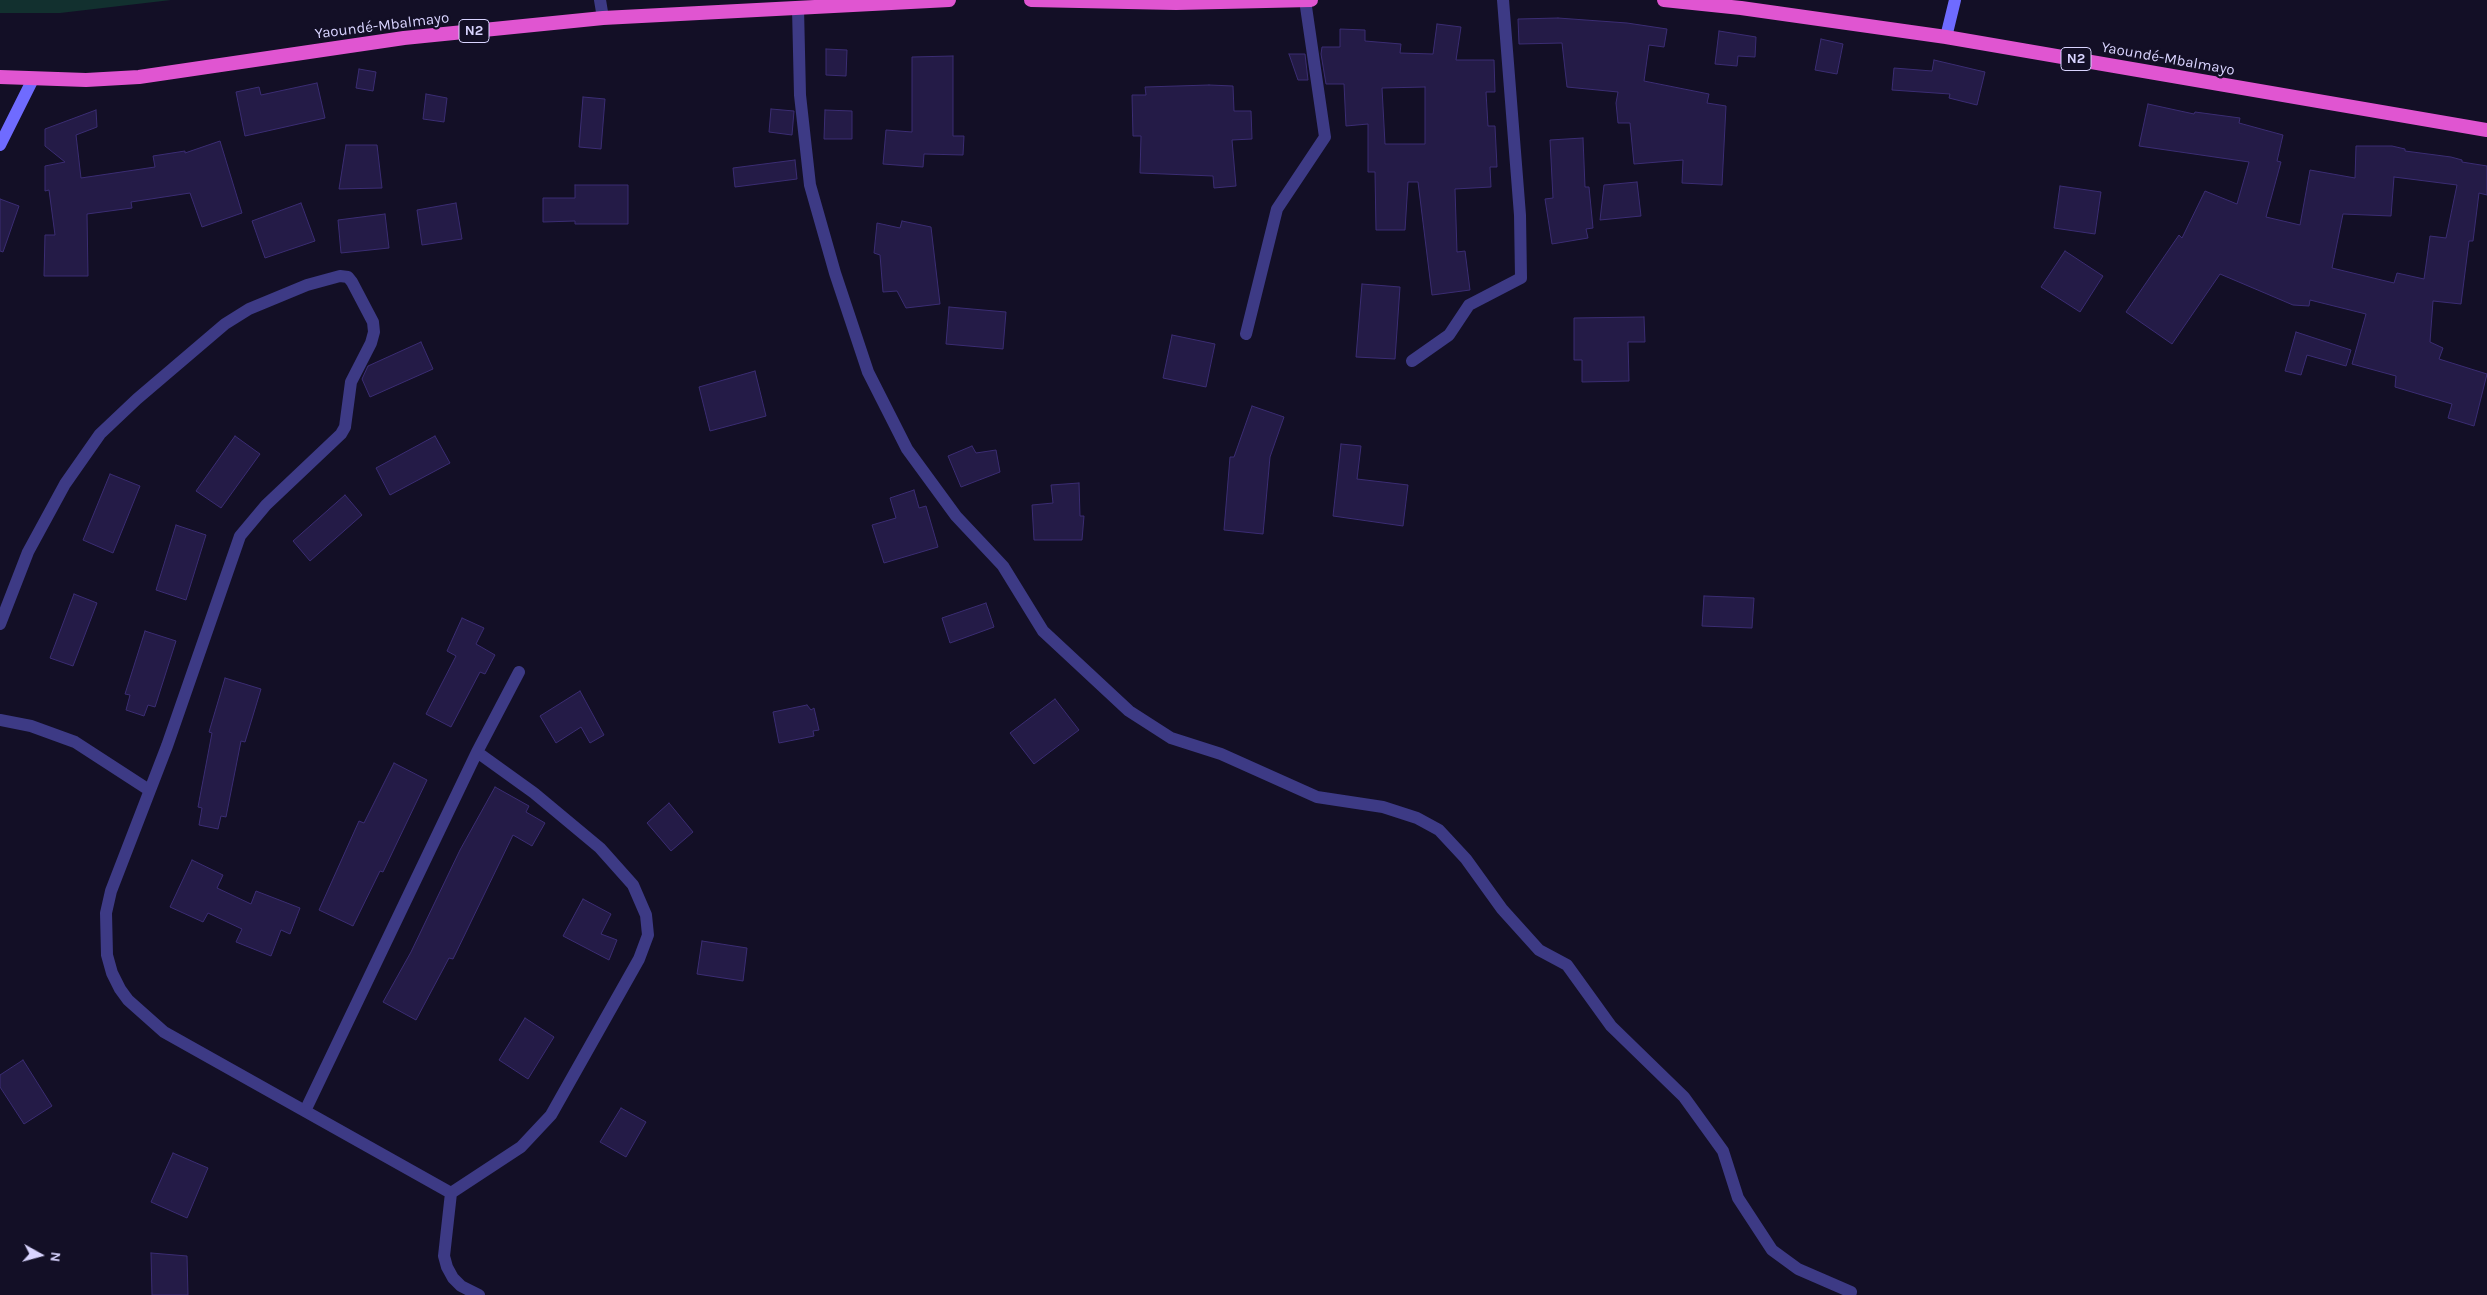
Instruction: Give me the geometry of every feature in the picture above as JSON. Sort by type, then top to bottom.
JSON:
[{"type":"highway","name":"Yaoundé-Mbalmayo","points":[[0,77],[86,80],[139,77],[404,38],[604,18],[949,0]]},
{"type":"highway","points":[[1030,0],[1176,4],[1311,0]]},
{"type":"highway","name":"Yaoundé-Mbalmayo","points":[[1664,0],[1739,4],[1946,37],[2487,130]]},
{"type":"main road","points":[[1946,37],[1955,0]]},
{"type":"main road","points":[[0,145],[33,79]]},
{"type":"street","points":[[600,0],[604,18]]},
{"type":"street","points":[[1246,334],[1277,209],[1325,137],[1305,0]]},
{"type":"street","points":[[1412,361],[1449,335],[1469,306],[1521,278],[1520,215],[1503,0]]},
{"type":"street","points":[[798,8],[800,95],[810,185],[835,273],[868,372],[907,449],[956,516],[1003,566],[1043,631],[1128,711],[1171,738],[1221,754],[1317,797],[1383,808],[1417,818],[1439,830],[1466,859],[1502,909],[1532,943],[1539,950],[1568,965],[1611,1026],[1684,1097],[1723,1151],[1738,1198],[1772,1250],[1798,1269],[1851,1292]]},
{"type":"street","points":[[0,624],[28,552],[65,484],[100,434],[224,324],[249,309],[307,284],[340,276],[348,277],[374,322],[374,332],[371,343],[351,382],[345,427],[341,434],[266,505],[240,536],[167,746],[111,891],[106,913],[107,955],[112,973],[128,1000],[164,1032],[451,1193]]},
{"type":"street","points":[[306,1111],[477,752],[519,672]]},
{"type":"street","points":[[0,720],[31,726],[75,742],[149,790]]},
{"type":"street","points":[[451,1193],[521,1147],[552,1115],[639,959],[648,935],[646,915],[633,885],[600,848],[534,793],[477,752]]},
{"type":"street","points":[[451,1193],[444,1256],[447,1267],[453,1278],[461,1286],[479,1295]]},
{"type":"green space","points":[[0,0],[171,0],[60,13],[0,13]]},
{"type":"building","points":[[1558,18],[1627,23],[1667,29],[1664,47],[1649,45],[1644,81],[1709,94],[1707,103],[1726,106],[1722,185],[1682,183],[1683,160],[1634,164],[1630,123],[1618,123],[1616,103],[1618,92],[1567,87],[1562,43],[1519,44],[1518,19]]},
{"type":"building","points":[[1437,24],[1461,27],[1456,60],[1494,60],[1495,92],[1486,92],[1488,126],[1495,126],[1497,167],[1490,167],[1491,187],[1455,189],[1457,252],[1465,251],[1470,290],[1432,295],[1418,182],[1408,182],[1405,230],[1376,230],[1375,172],[1368,172],[1368,124],[1346,126],[1344,84],[1326,84],[1321,54],[1322,47],[1340,47],[1340,29],[1365,30],[1365,41],[1401,44],[1400,53],[1433,54]],"holes":[[[1425,87],[1425,144],[1385,144],[1382,88]]]},
{"type":"building","points":[[1719,31],[1756,37],[1755,57],[1738,56],[1737,66],[1715,64]]},
{"type":"building","points":[[1821,39],[1843,44],[1837,74],[1815,70]]},
{"type":"building","points":[[826,49],[847,50],[846,76],[826,75]]},
{"type":"building","points":[[1289,54],[1305,54],[1308,80],[1298,80]]},
{"type":"building","points":[[953,56],[953,136],[964,136],[963,155],[924,154],[923,167],[883,164],[886,130],[912,132],[912,57]]},
{"type":"building","points":[[1934,60],[1985,72],[1977,105],[1949,98],[1950,94],[1892,90],[1894,68],[1932,71]]},
{"type":"building","points":[[359,69],[376,72],[373,91],[356,88]]},
{"type":"building","points":[[317,83],[325,118],[245,136],[236,92],[259,87],[261,95]]},
{"type":"building","points":[[1233,86],[1234,111],[1251,111],[1252,139],[1232,140],[1236,186],[1214,188],[1213,176],[1140,173],[1141,136],[1133,136],[1132,95],[1146,95],[1145,87]]},
{"type":"building","points":[[426,94],[447,98],[444,122],[423,119]]},
{"type":"building","points":[[583,97],[605,99],[601,149],[579,147]]},
{"type":"building","points":[[2148,104],[2194,114],[2195,112],[2240,118],[2239,123],[2283,135],[2277,161],[2281,162],[2266,217],[2300,225],[2310,170],[2355,178],[2356,146],[2392,146],[2405,149],[2405,151],[2451,157],[2462,160],[2462,162],[2487,166],[2487,195],[2479,193],[2473,241],[2469,241],[2461,304],[2433,301],[2430,342],[2443,348],[2439,359],[2487,374],[2474,426],[2448,418],[2452,404],[2395,387],[2396,376],[2352,364],[2366,314],[2310,300],[2309,306],[2293,305],[2220,274],[2172,344],[2126,312],[2179,235],[2182,238],[2205,191],[2237,204],[2249,162],[2139,146]],"holes":[[[2394,177],[2457,185],[2446,238],[2430,236],[2424,279],[2397,273],[2394,283],[2332,268],[2343,214],[2391,216]]]},
{"type":"building","points":[[771,109],[794,111],[792,135],[769,132]]},
{"type":"building","points":[[96,110],[97,127],[76,135],[81,178],[155,167],[153,156],[185,151],[185,153],[220,141],[242,213],[202,227],[190,193],[131,202],[132,208],[87,214],[88,276],[44,276],[45,235],[55,235],[49,190],[45,191],[45,166],[65,162],[45,146],[45,129]]},
{"type":"building","points":[[825,110],[852,111],[852,139],[824,139]]},
{"type":"building","points":[[1583,138],[1585,187],[1589,187],[1593,228],[1586,229],[1588,238],[1552,244],[1545,199],[1553,198],[1550,140]]},
{"type":"building","points":[[346,145],[377,145],[382,188],[339,189]]},
{"type":"building","points":[[795,160],[797,179],[735,187],[733,168]]},
{"type":"building","points":[[1637,182],[1641,216],[1600,220],[1604,185]]},
{"type":"building","points":[[575,185],[628,185],[628,224],[575,224],[575,221],[543,222],[543,198],[575,198]]},
{"type":"building","points":[[2060,186],[2101,192],[2095,234],[2054,228]]},
{"type":"building","points":[[0,199],[19,206],[3,252],[0,251]]},
{"type":"building","points":[[301,203],[315,241],[265,258],[252,221]]},
{"type":"building","points":[[456,203],[462,239],[422,245],[417,210]]},
{"type":"building","points":[[385,214],[389,248],[341,253],[338,220]]},
{"type":"building","points":[[902,221],[931,227],[940,304],[906,308],[897,291],[883,292],[880,255],[874,253],[877,223],[900,228]]},
{"type":"building","points":[[2065,251],[2103,276],[2080,312],[2041,287]]},
{"type":"building","points":[[1362,284],[1400,287],[1395,359],[1356,357]]},
{"type":"building","points":[[949,307],[1006,312],[1003,349],[946,344]]},
{"type":"building","points":[[1644,317],[1645,342],[1628,342],[1629,381],[1582,382],[1582,360],[1574,360],[1574,318]]},
{"type":"building","points":[[2296,332],[2351,350],[2346,366],[2307,355],[2301,375],[2285,371]]},
{"type":"building","points":[[1172,335],[1215,344],[1206,387],[1163,378]]},
{"type":"building","points":[[421,342],[433,369],[370,397],[362,379],[368,366]]},
{"type":"building","points":[[755,371],[766,416],[710,431],[699,387]]},
{"type":"building","points":[[1252,406],[1284,417],[1270,457],[1263,534],[1224,530],[1230,457],[1234,457]]},
{"type":"building","points":[[235,436],[260,454],[221,508],[196,491]]},
{"type":"building","points":[[435,436],[450,463],[390,495],[376,468]]},
{"type":"building","points":[[1341,444],[1361,446],[1357,479],[1408,485],[1403,526],[1333,516]]},
{"type":"building","points":[[972,446],[976,453],[996,450],[1000,472],[961,487],[948,456]]},
{"type":"building","points":[[110,474],[140,486],[113,553],[83,540]]},
{"type":"building","points":[[1079,483],[1080,516],[1084,516],[1082,540],[1034,540],[1032,505],[1053,503],[1051,485]]},
{"type":"building","points":[[914,490],[919,508],[926,506],[938,547],[884,563],[872,525],[896,518],[890,498]]},
{"type":"building","points":[[345,495],[362,515],[310,561],[293,541]]},
{"type":"building","points":[[176,525],[206,535],[186,600],[156,590]]},
{"type":"building","points":[[74,594],[97,603],[73,666],[50,658]]},
{"type":"building","points":[[1704,596],[1754,598],[1752,628],[1702,626]]},
{"type":"building","points":[[986,603],[994,627],[950,643],[942,618]]},
{"type":"building","points":[[462,618],[484,628],[476,644],[495,655],[485,674],[480,672],[451,727],[426,714],[456,656],[447,651]]},
{"type":"building","points":[[145,631],[176,641],[155,707],[148,705],[144,716],[126,710],[130,695],[125,694]]},
{"type":"building","points":[[225,678],[261,689],[245,742],[241,741],[226,817],[221,816],[218,829],[199,825],[202,808],[198,807],[212,733],[209,732]]},
{"type":"building","points":[[580,691],[604,735],[590,743],[581,727],[556,743],[540,716]]},
{"type":"building","points":[[1055,699],[1079,730],[1034,764],[1010,733]]},
{"type":"building","points":[[807,705],[811,710],[814,708],[819,730],[813,731],[814,736],[779,743],[773,712]]},
{"type":"building","points":[[394,763],[427,780],[383,872],[380,871],[353,926],[319,910],[359,821],[364,823]]},
{"type":"building","points":[[495,787],[529,806],[526,812],[545,823],[532,846],[513,835],[453,959],[449,958],[416,1020],[383,1002],[411,952],[460,850]]},
{"type":"building","points":[[669,803],[693,832],[671,851],[647,823]]},
{"type":"building","points":[[192,860],[223,875],[217,888],[251,904],[256,891],[300,908],[290,934],[281,930],[271,956],[236,942],[242,929],[208,913],[203,922],[170,907]]},
{"type":"building","points":[[583,899],[611,914],[601,934],[617,940],[609,960],[563,936]]},
{"type":"building","points":[[702,941],[747,948],[743,981],[697,974]]},
{"type":"building","points":[[525,1018],[554,1037],[528,1079],[499,1060]]},
{"type":"building","points":[[23,1060],[52,1106],[24,1124],[0,1087],[0,1075]]},
{"type":"building","points":[[621,1108],[646,1122],[626,1157],[600,1142]]},
{"type":"building","points":[[173,1153],[208,1168],[187,1218],[151,1202]]},
{"type":"building","points":[[151,1253],[187,1256],[188,1295],[152,1295]]}]
